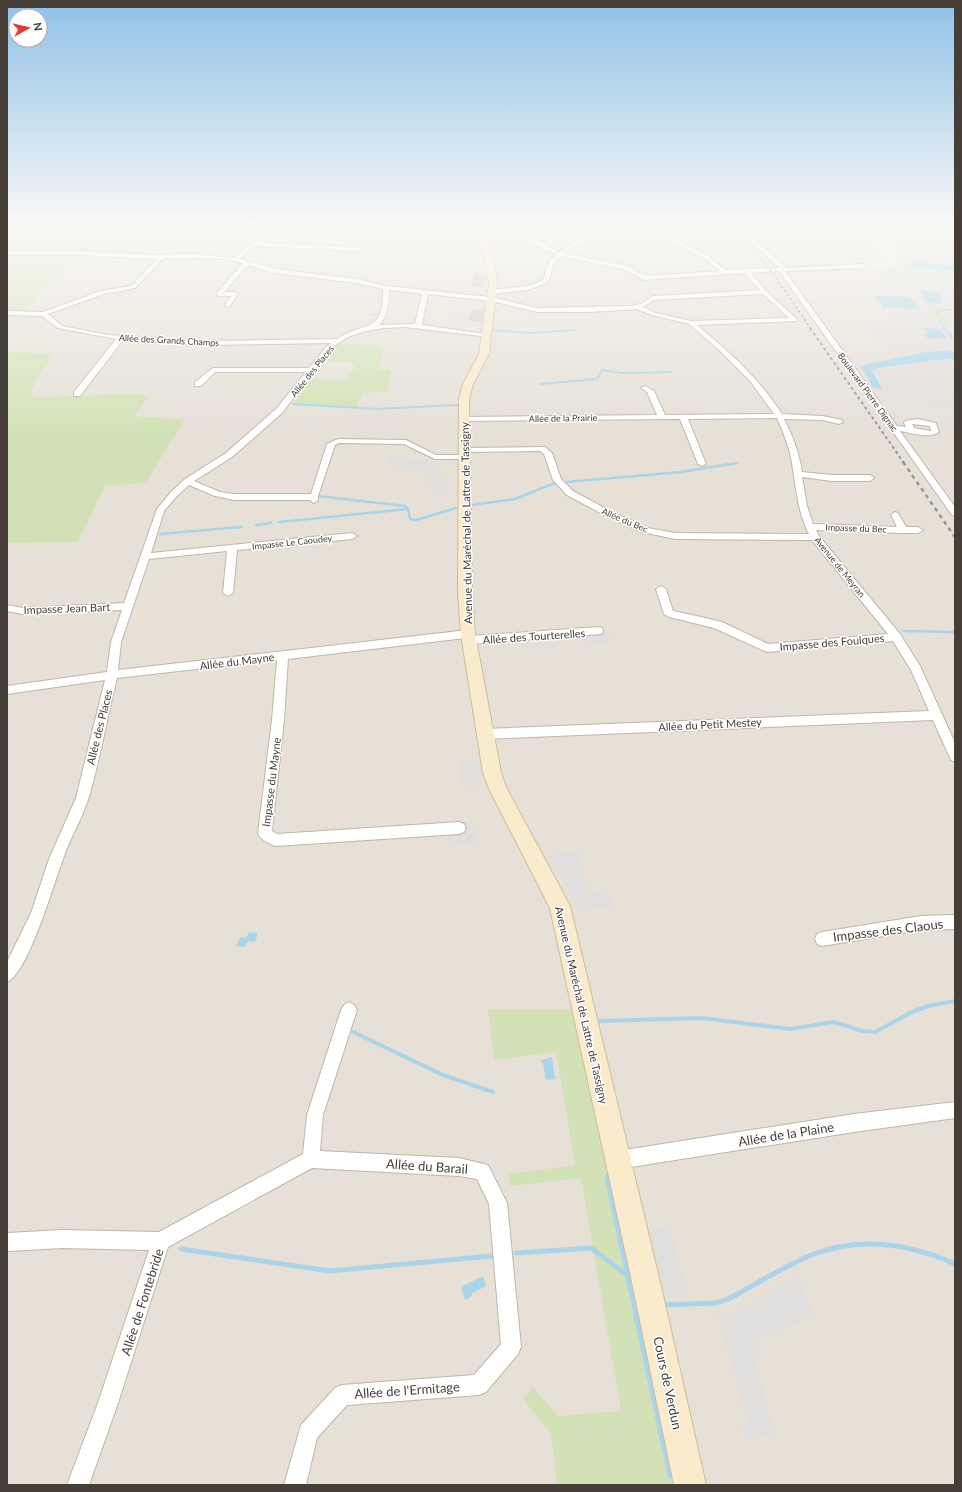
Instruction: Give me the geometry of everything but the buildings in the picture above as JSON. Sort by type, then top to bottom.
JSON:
[{"type":"main road","name":"Avenue du Maréchal de Lattre de Tassigny","points":[[492,296],[489,305],[484,354],[465,391],[465,593],[468,637],[494,781],[560,906],[646,1282]]},
{"type":"main road","name":"Cours de Verdun","points":[[646,1282],[690,1485]]},
{"type":"street","points":[[7,313],[44,314],[99,294]]},
{"type":"street","points":[[219,294],[235,294],[228,305]]},
{"type":"street","points":[[372,327],[381,320],[386,294]]},
{"type":"street","points":[[418,327],[425,294]]},
{"type":"street","points":[[452,294],[492,296],[537,310],[592,310],[638,307],[647,303],[653,298],[734,294]]},
{"type":"street","points":[[492,296],[503,294]]},
{"type":"street","points":[[651,294],[653,298]]},
{"type":"street","points":[[638,307],[654,314],[691,322],[795,320],[766,294]]},
{"type":"street","name":"Boulevard Pierre Dignac","points":[[800,294],[955,513]]},
{"type":"street","name":"Allée des Grands Champs","points":[[44,314],[60,328],[100,336],[121,338],[208,344],[337,341]]},
{"type":"street","name":"Avenue de Meyran","points":[[691,322],[742,368],[772,403],[794,451],[802,506],[809,527],[815,537],[896,637],[916,669],[955,757]]},
{"type":"street","name":"Allée des Places","points":[[7,975],[18,960],[38,914],[56,859],[82,798],[112,675],[116,642],[160,512],[174,494],[188,481],[229,455],[261,428],[290,399],[329,347],[337,341],[357,331],[372,327],[418,327],[486,336]]},
{"type":"street","points":[[77,394],[121,338]]},
{"type":"street","points":[[198,384],[213,370],[312,370]]},
{"type":"street","points":[[645,388],[650,391],[662,417]]},
{"type":"street","name":"Allée de la Prairie","points":[[464,419],[779,416],[823,418],[839,422]]},
{"type":"street","points":[[683,417],[702,464]]},
{"type":"street","points":[[894,428],[911,430]]},
{"type":"street","name":"Allée du Bec","points":[[188,481],[218,494],[234,496],[315,497],[331,444],[338,441],[406,442],[435,457],[542,449],[548,453],[557,480],[570,493],[611,515],[645,530],[675,536],[815,537]]},
{"type":"street","points":[[797,474],[832,478],[870,478]]},
{"type":"street","name":"Impasse du Bec","points":[[895,515],[903,530]]},
{"type":"street","name":"Impasse du Bec","points":[[809,527],[918,530]]},
{"type":"street","name":"Impasse Le Caoudey","points":[[146,556],[232,549],[352,536]]},
{"type":"street","points":[[228,593],[232,549]]},
{"type":"street","name":"Impasse des Foulques","points":[[661,589],[670,614],[718,625],[767,648],[896,637]]},
{"type":"street","name":"Impasse Jean Bart","points":[[7,608],[23,611],[128,606]]},
{"type":"street","name":"Allée des Tourterelles","points":[[468,637],[598,631]]},
{"type":"street","name":"Allée du Mayne","points":[[7,690],[112,675],[283,655],[468,637]]},
{"type":"street","name":"Impasse du Mayne","points":[[283,655],[278,720],[265,834],[275,840],[459,828]]},
{"type":"street","name":"Allée du Petit Mestey","points":[[485,734],[936,715]]},
{"type":"street","name":"Impasse des Claous","points":[[822,939],[921,923],[955,922]]},
{"type":"street","points":[[161,1242],[311,1159],[315,1114],[345,1023]]},
{"type":"street","name":"Allée de la Plaine","points":[[618,1160],[854,1123],[955,1110]]},
{"type":"street","name":"Allée du Barail","points":[[311,1159],[458,1167],[482,1171],[498,1203],[510,1347]]},
{"type":"street","name":"Allée de Fontebride","points":[[7,1242],[63,1239],[161,1242],[108,1403],[78,1485]]},
{"type":"street","name":"Allée de l'Ermitage","points":[[295,1485],[308,1432],[342,1395],[479,1384],[510,1347]]},
{"type":"shaded area","points":[[7,294],[868,294],[892,322],[858,320],[889,351],[845,359],[876,401],[955,410],[955,1485],[7,1485],[7,543],[78,542],[105,485],[146,483],[185,419],[133,416],[149,396],[138,394],[31,397],[33,387],[53,354],[7,352]]},
{"type":"shaded area","points":[[869,294],[955,294],[955,352],[925,352],[861,366],[883,388],[872,371],[879,368],[935,360],[955,359],[955,410],[876,401],[844,359],[889,351],[859,322],[858,319],[892,322]]},
{"type":"shaded area","points":[[447,311],[471,312],[469,322],[454,321],[450,316],[445,316]]},
{"type":"shaded area","points":[[389,456],[405,456],[408,459],[424,459],[429,461],[429,467],[432,465],[442,471],[442,486],[448,486],[448,493],[435,494],[434,486],[426,486],[426,473],[406,473],[400,466],[388,466]]},
{"type":"shaded area","points":[[604,628],[608,631],[611,643],[595,644],[576,640],[572,629]]},
{"type":"shaded area","points":[[480,759],[484,777],[477,778],[478,786],[462,787],[459,760]]},
{"type":"shaded area","points":[[472,821],[477,843],[452,845],[446,837],[442,823]]},
{"type":"shaded area","points":[[576,851],[579,852],[588,892],[609,890],[613,907],[576,910],[574,899],[549,855]]},
{"type":"shaded area","points":[[670,1225],[688,1298],[665,1298],[648,1232]]},
{"type":"shaded area","points":[[799,1276],[815,1318],[788,1326],[778,1333],[758,1337],[760,1345],[752,1347],[775,1433],[745,1440],[741,1425],[748,1422],[717,1315],[731,1312]]},
{"type":"green space","points":[[7,294],[41,294],[24,312],[7,312]]},
{"type":"green space","points":[[933,305],[939,308],[955,309],[955,311],[942,311],[941,313],[948,326],[941,325],[927,306]]},
{"type":"green space","points":[[336,344],[376,345],[375,347],[383,348],[378,370],[391,370],[387,392],[362,393],[356,408],[292,404],[310,379],[346,381],[349,371],[354,370],[356,362],[323,362]]},
{"type":"green space","points":[[7,352],[53,354],[33,387],[31,397],[138,394],[149,396],[134,416],[185,419],[146,483],[105,486],[78,542],[7,543]]},
{"type":"green space","points":[[488,1009],[569,1009],[576,1018],[677,1485],[557,1485],[551,1434],[523,1399],[533,1387],[558,1416],[621,1411],[581,1178],[510,1186],[508,1174],[575,1165],[556,1052],[494,1060]]},
{"type":"water","points":[[922,294],[940,294],[942,304],[926,303]]},
{"type":"water","points":[[875,296],[909,297],[920,309],[884,308]]},
{"type":"water","points":[[923,328],[940,329],[947,338],[929,339],[923,335],[928,334]]},
{"type":"water","points":[[925,352],[955,352],[955,359],[935,360],[879,368],[872,371],[883,389],[874,388],[860,366]]},
{"type":"water","points":[[249,932],[258,933],[255,942],[248,941],[245,947],[236,946],[240,937],[246,938]]},
{"type":"water","points":[[552,1057],[555,1079],[546,1080],[543,1063],[541,1063],[541,1060]]},
{"type":"water","points":[[483,1276],[486,1286],[471,1294],[472,1296],[465,1300],[461,1287]]},
{"type":"waterway","points":[[944,329],[936,312],[940,310],[955,310]]},
{"type":"waterway","points":[[372,314],[383,314]]},
{"type":"waterway","points":[[944,328],[952,337]]},
{"type":"waterway","points":[[493,330],[529,333],[575,330]]},
{"type":"waterway","points":[[541,384],[597,379],[602,370],[623,373],[672,372]]},
{"type":"waterway","points":[[293,404],[377,409],[458,405]]},
{"type":"waterway","points":[[567,482],[681,472],[737,463]]},
{"type":"waterway","points":[[471,505],[515,499],[555,483]]},
{"type":"waterway","points":[[317,496],[405,506],[408,509]]},
{"type":"waterway","points":[[408,509],[410,519],[416,520],[456,508]]},
{"type":"waterway","points":[[279,522],[408,509]]},
{"type":"waterway","points":[[256,525],[271,523]]},
{"type":"waterway","points":[[160,534],[242,527]]},
{"type":"waterway","points":[[903,631],[955,632]]},
{"type":"waterway","points":[[600,1021],[702,1018],[790,1029],[834,1022],[862,1031],[875,1032],[914,1011],[928,1006],[955,1001]]},
{"type":"waterway","points":[[351,1031],[443,1075],[493,1092]]},
{"type":"waterway","points":[[607,1177],[628,1276]]},
{"type":"waterway","points":[[662,1305],[716,1303],[728,1299],[778,1271],[809,1256],[846,1246],[864,1244],[901,1247],[919,1251],[955,1264]]},
{"type":"waterway","points":[[516,1253],[591,1248],[628,1276]]},
{"type":"waterway","points":[[181,1249],[330,1271],[492,1256]]},
{"type":"waterway","points":[[628,1276],[670,1476]]},
{"type":"railway","points":[[787,294],[811,329]]},
{"type":"railway","points":[[810,328],[904,463]]},
{"type":"railway","points":[[903,462],[955,537]]}]
